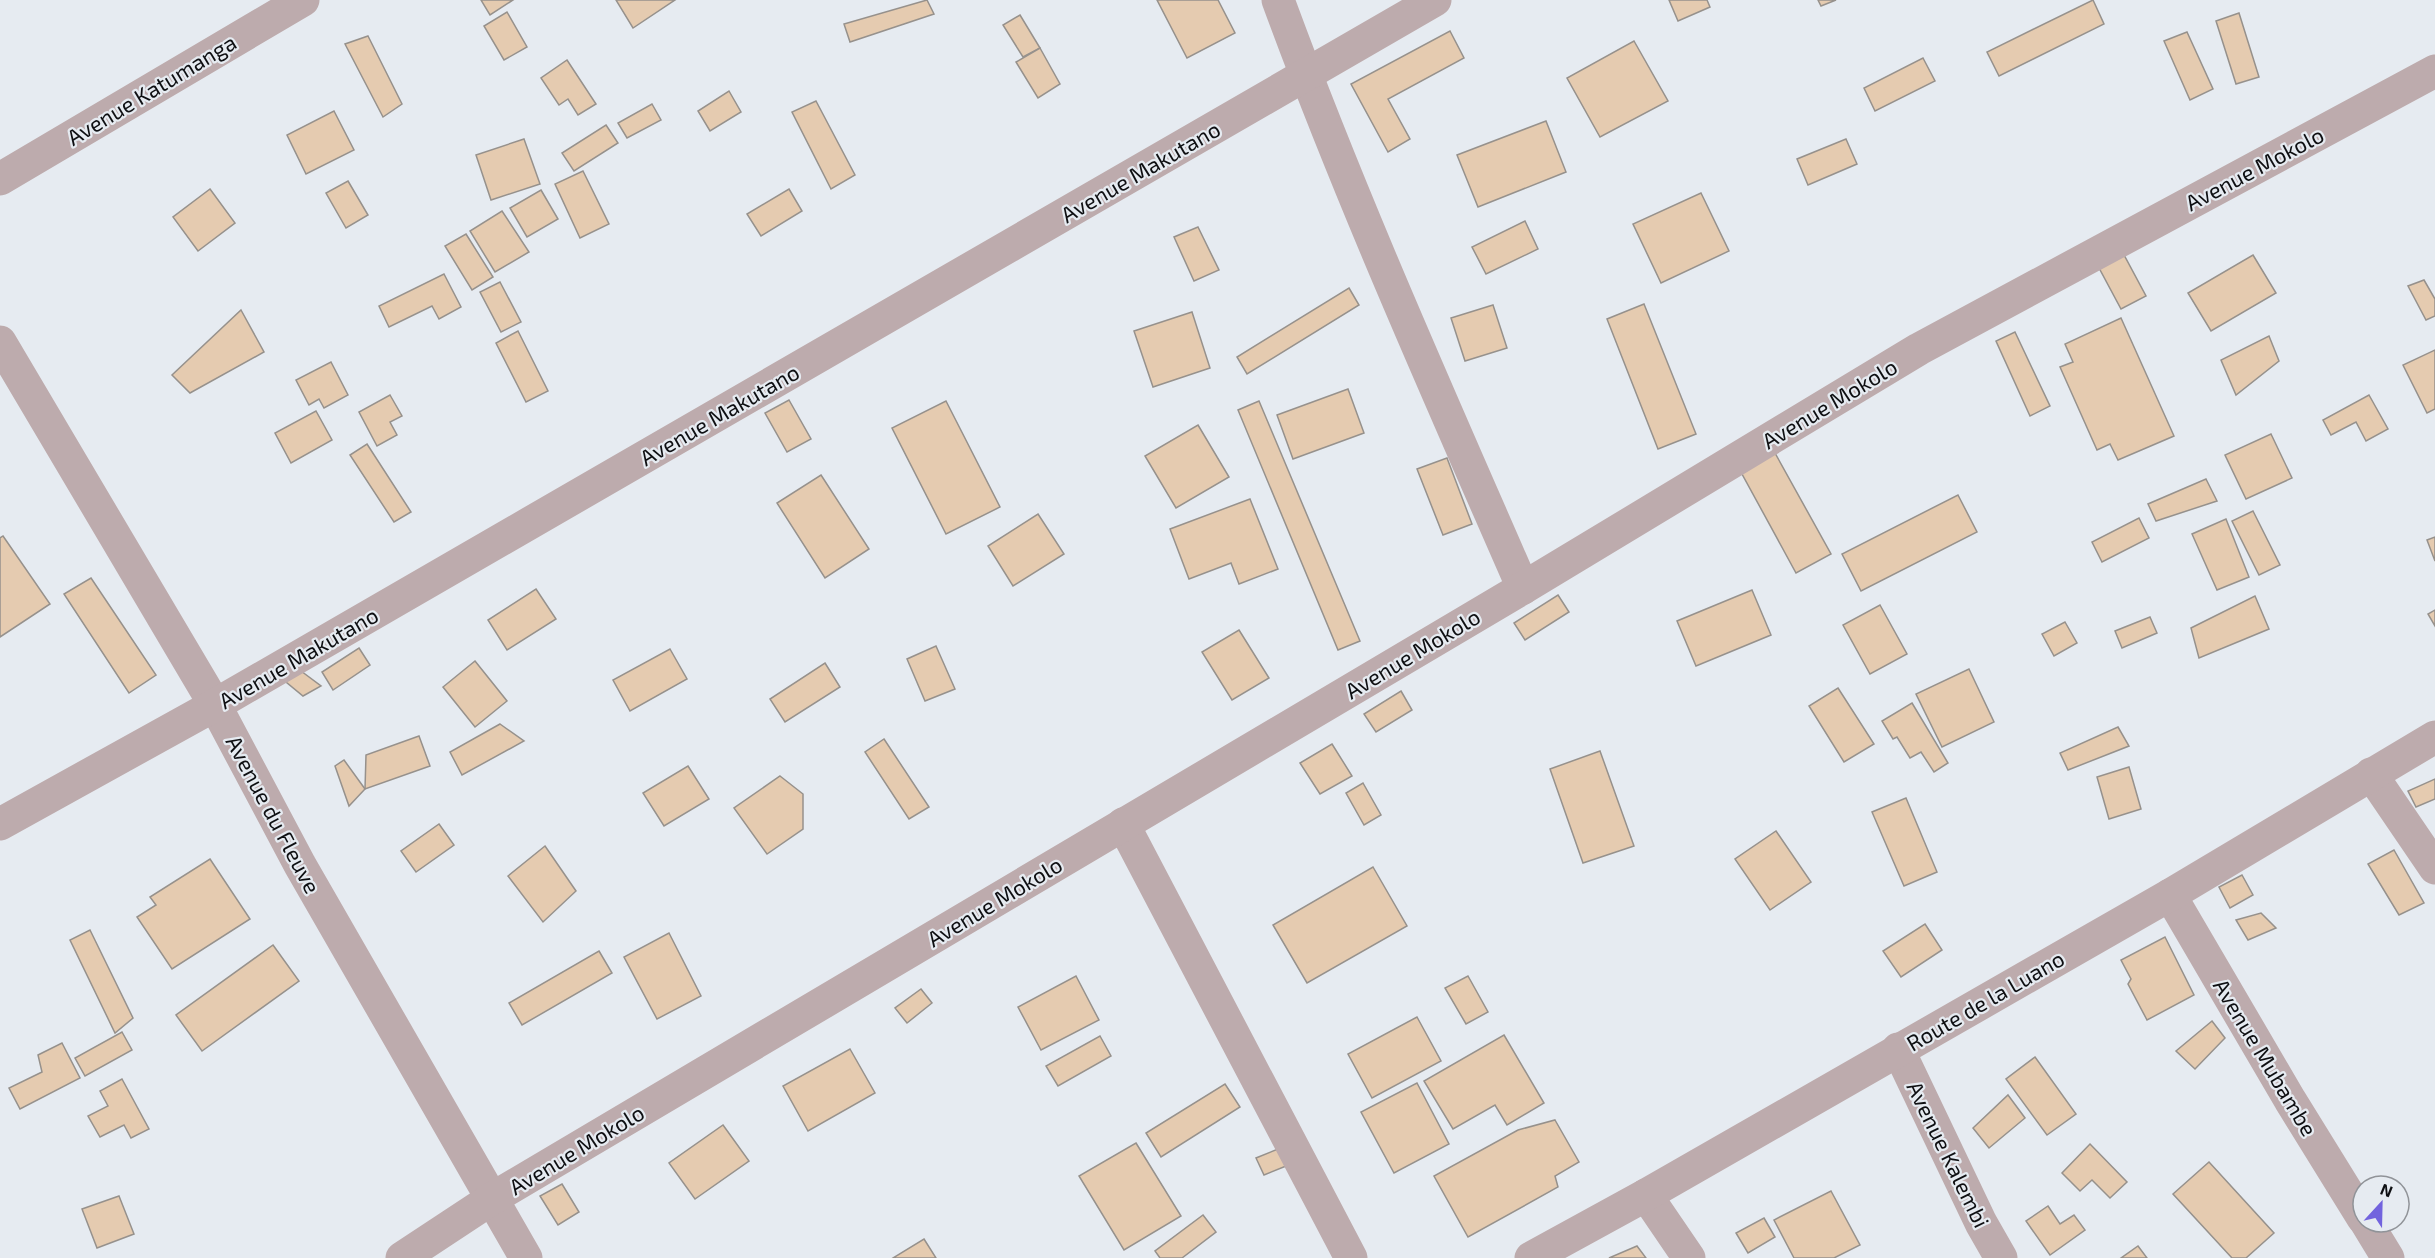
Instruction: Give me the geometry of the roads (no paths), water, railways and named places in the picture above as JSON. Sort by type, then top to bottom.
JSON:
[{"type":"street","name":"Avenue Katumanga","points":[[0,179],[303,0]]},
{"type":"street","points":[[1278,0],[1306,76],[1384,267],[1523,588]]},
{"type":"street","name":"Avenue Makutano","points":[[0,824],[215,705],[1435,0]]},
{"type":"street","name":"Avenue Mokolo","points":[[402,1258],[493,1198],[1523,588],[1919,349],[2435,71]]},
{"type":"street","name":"Avenue du Fleuve","points":[[0,342],[215,705],[300,865],[526,1258]]},
{"type":"street","name":"Route de la Luano","points":[[1531,1258],[1646,1195],[2170,895],[2435,737]]},
{"type":"street","points":[[2372,774],[2435,868]]},
{"type":"street","points":[[1123,824],[1352,1258]]},
{"type":"street","name":"Avenue Mubambe","points":[[2170,895],[2290,1100],[2351,1199]]},
{"type":"street","name":"Avenue Kalembi","points":[[1898,1049],[1981,1223],[2001,1258]]},
{"type":"street","points":[[1646,1195],[1689,1258]]},
{"type":"street","points":[[2373,1234],[2388,1258]]}]
